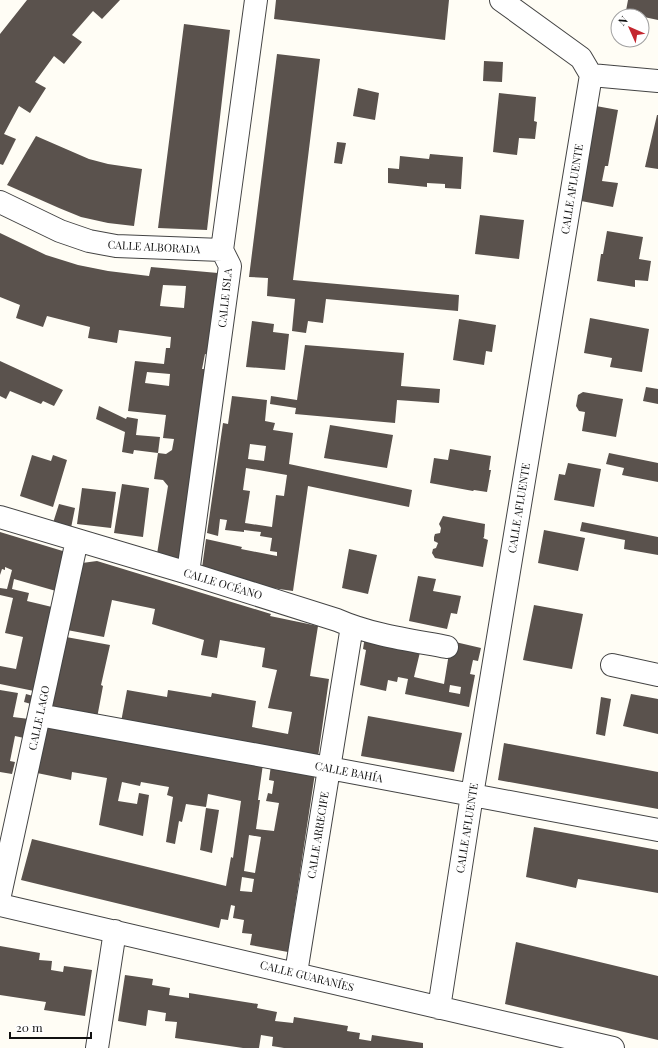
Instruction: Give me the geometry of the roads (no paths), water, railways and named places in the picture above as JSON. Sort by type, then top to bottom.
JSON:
[{"type":"street","points":[[222,250],[256,0]]},
{"type":"street","points":[[500,0],[581,58],[591,75],[658,81]]},
{"type":"street","name":"CALLE AFLUENTE","points":[[439,1008],[472,795],[591,75]]},
{"type":"street","name":"CALLE ALBORADA","points":[[0,202],[60,231],[89,242],[116,246],[222,250]]},
{"type":"street","name":"CALLE ISLA","points":[[188,573],[230,266],[222,250]]},
{"type":"street","name":"CALLE OCÉANO","points":[[0,517],[188,573],[337,620],[367,631],[447,647]]},
{"type":"street","name":"CALLE LAGO","points":[[0,895],[77,540]]},
{"type":"street","name":"CALLE ARRECIFE","points":[[296,973],[352,626]]},
{"type":"street","points":[[612,665],[658,675]]},
{"type":"street","name":"CALLE BAHÍA","points":[[39,715],[658,830]]},
{"type":"street","name":"CALLE GUARANÍES","points":[[0,905],[614,1048]]},
{"type":"street","points":[[97,1048],[115,931]]}]
